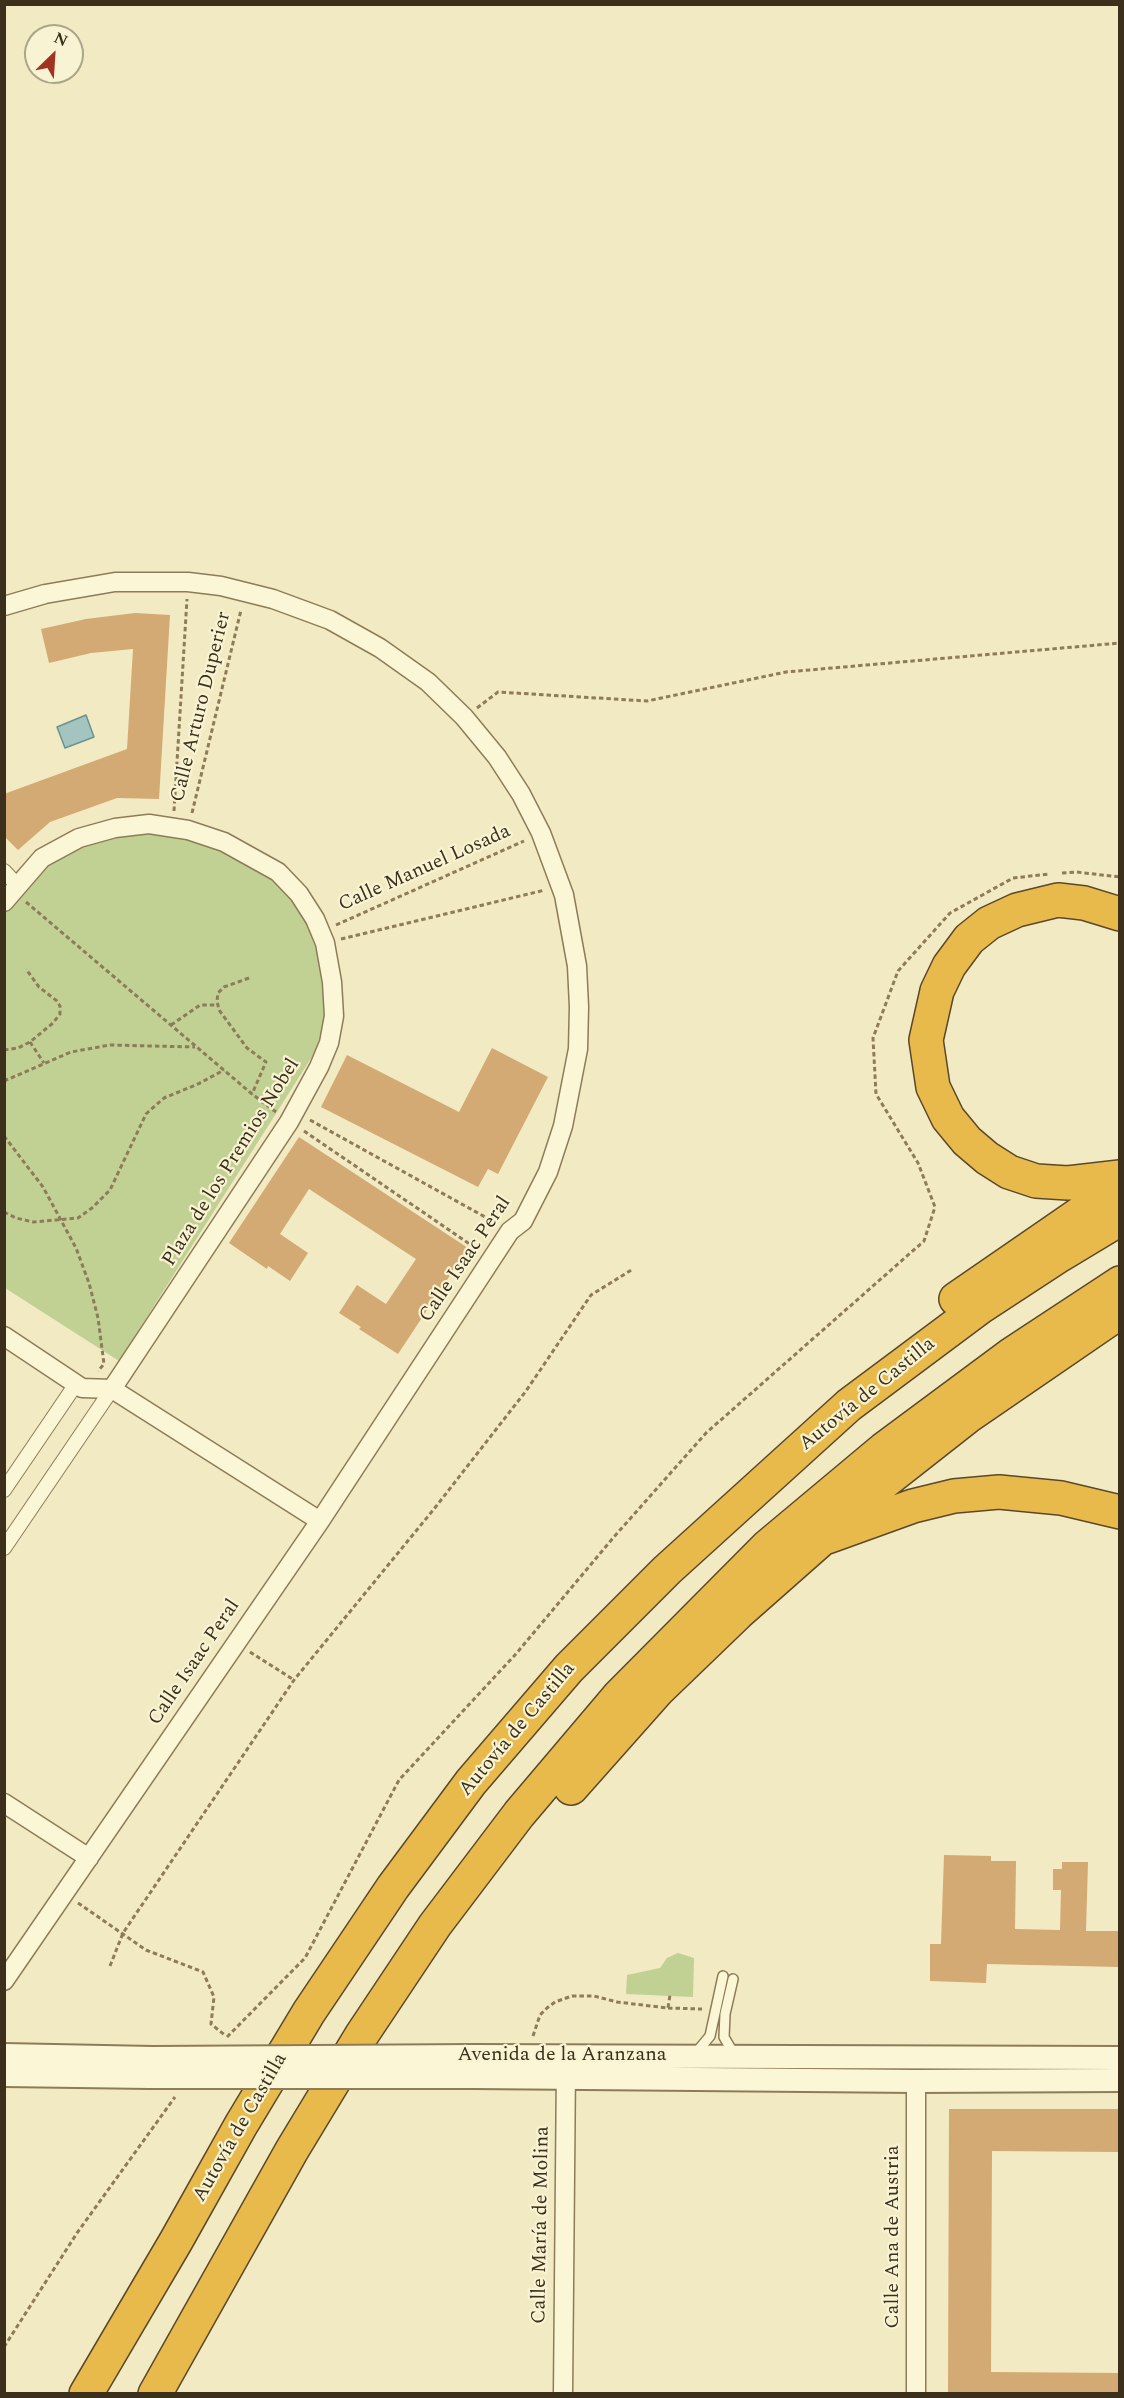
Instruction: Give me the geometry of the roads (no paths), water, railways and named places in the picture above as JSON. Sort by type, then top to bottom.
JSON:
[{"type":"highway","points":[[1119,914],[1084,903],[1058,900],[1017,910],[989,923],[969,939],[949,966],[937,991],[926,1040],[933,1087],[948,1118],[967,1141],[987,1158],[1009,1172],[1036,1181],[1068,1183],[1119,1177]]},
{"type":"highway","points":[[667,1570],[792,1432],[917,1327],[995,1270],[1119,1186]]},
{"type":"highway","name":"Autovía de Castilla","points":[[86,2394],[309,2012],[393,1887],[471,1782],[569,1668],[667,1570],[849,1405],[979,1308],[1059,1255],[1119,1219]]},
{"type":"highway","points":[[156,2394],[291,2150],[392,1989],[435,1925],[519,1815],[619,1696],[768,1546],[884,1449],[1012,1354],[1119,1283]]},
{"type":"highway","points":[[156,2394],[317,2138],[434,1961],[528,1838],[606,1747],[658,1690],[738,1613],[823,1538],[846,1512],[958,1424],[1119,1312]]},
{"type":"highway","points":[[823,1538],[913,1506],[954,1496],[999,1492],[1061,1498],[1119,1512]]},
{"type":"highway","points":[[71,2394],[176,2241]]},
{"type":"street","name":"Calle Isaac Peral","points":[[4,606],[45,594],[115,582],[188,582],[273,599],[330,620],[380,648],[428,682],[465,717],[497,757],[521,794],[541,833],[561,886],[578,966],[578,1049],[563,1126],[548,1172],[523,1221],[510,1231],[320,1521],[4,1981]]},
{"type":"street","name":"Plaza de los Premios Nobel","points":[[12,893],[42,858],[79,838],[115,828],[149,824],[181,828],[224,842],[278,872],[299,894],[315,919],[323,938],[332,982],[334,1016],[329,1043],[319,1067],[292,1116],[112,1389]]},
{"type":"street","points":[[4,871],[12,893]]},
{"type":"street","points":[[4,1336],[79,1386],[112,1389],[320,1521]]},
{"type":"street","points":[[4,1490],[79,1386]]},
{"type":"street","points":[[4,1548],[112,1389]]},
{"type":"street","points":[[4,1803],[89,1858]]},
{"type":"street","name":"Avenida de la Aranzana","points":[[4,2055],[152,2067]]},
{"type":"street","name":"Avenida de la Aranzana","points":[[473,2067],[526,2056],[566,2067],[693,2056],[1119,2058]]},
{"type":"street","name":"Avenida de la Aranzana","points":[[4,2075],[152,2067],[566,2067],[916,2081],[1119,2080]]},
{"type":"street","name":"Calle María de Molina","points":[[563,2394],[566,2067]]},
{"type":"street","name":"Calle Ana de Austria","points":[[916,2081],[916,2394]]},
{"type":"lane","points":[[693,2056],[710,2036],[715,2012],[728,1978],[724,2037],[735,2056]]},
{"type":"water","points":[[86,715],[94,737],[65,748],[57,727]]}]
